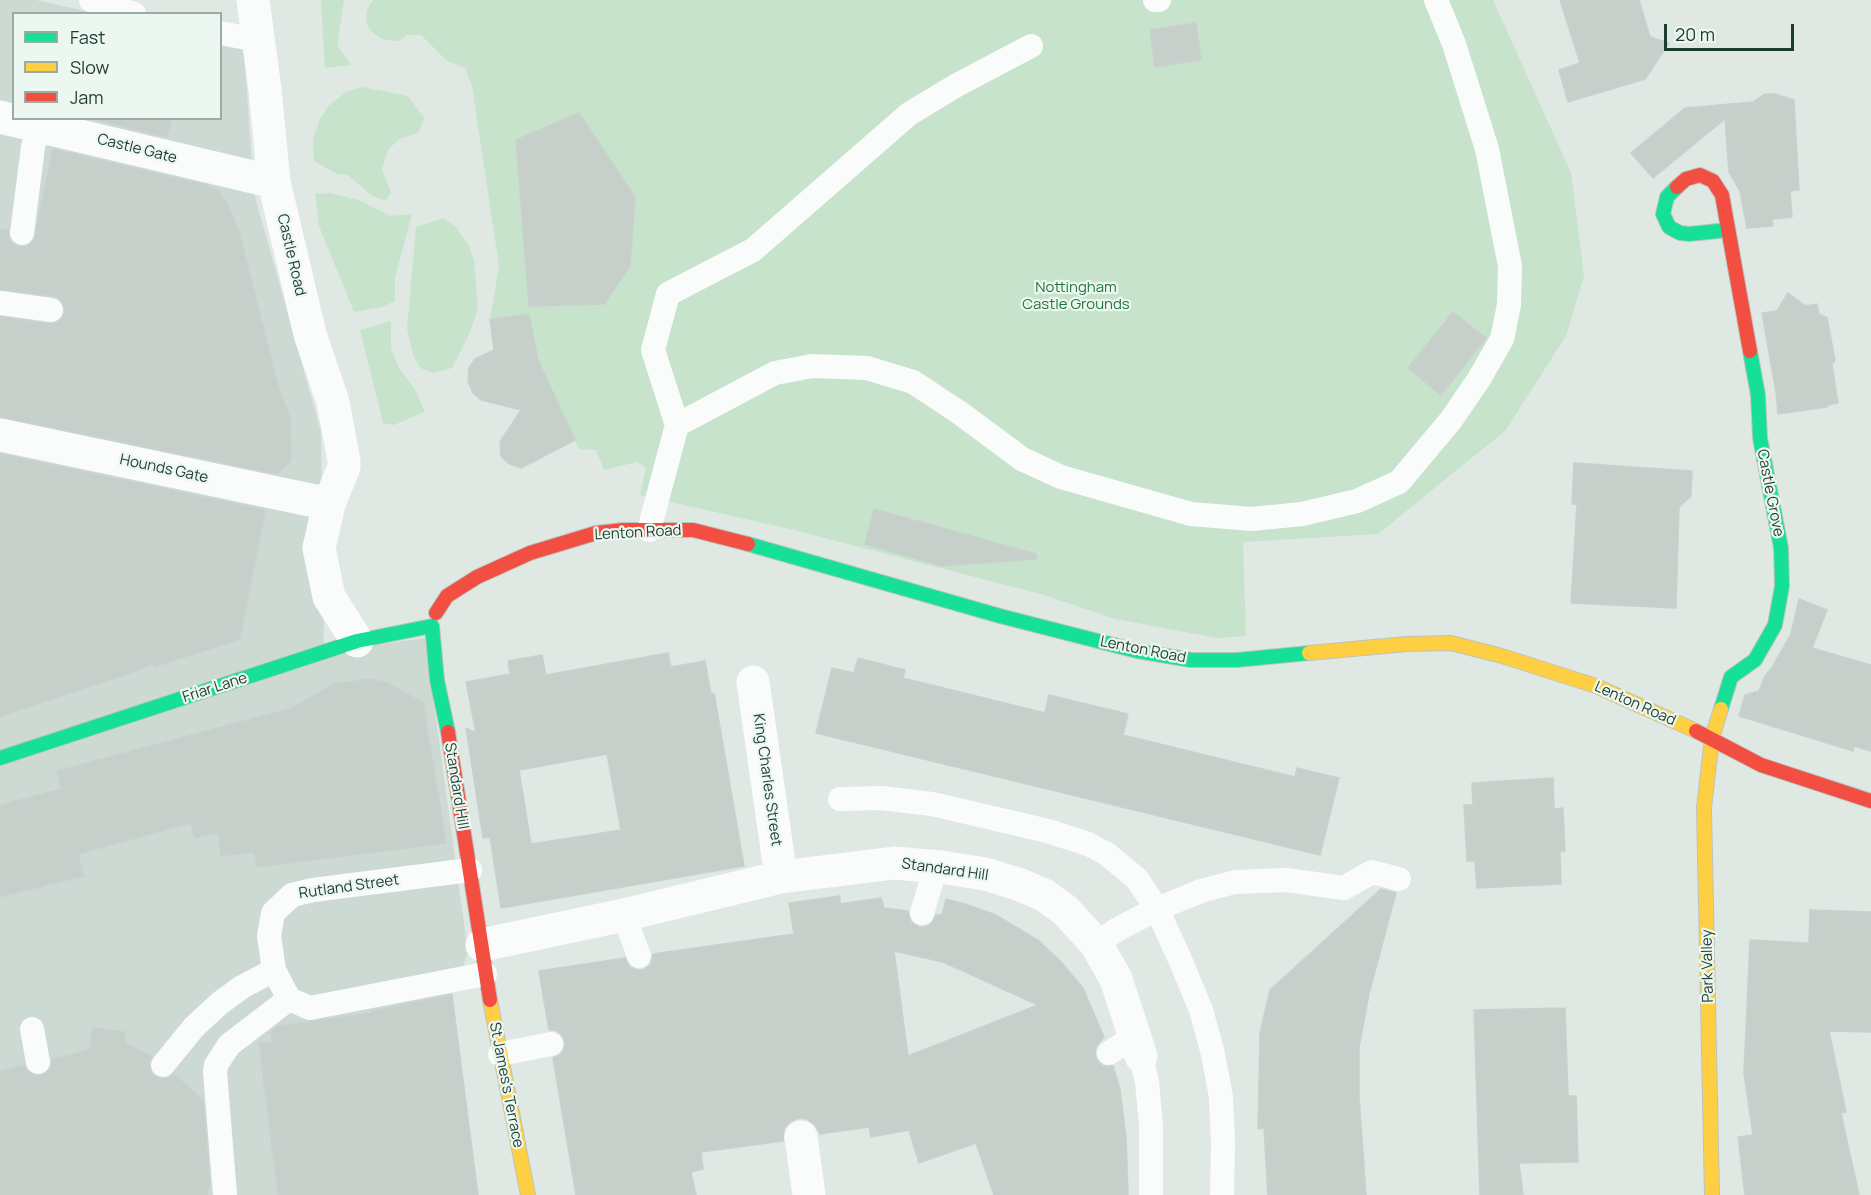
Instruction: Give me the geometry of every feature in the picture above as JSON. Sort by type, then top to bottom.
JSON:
[{"type":"street","name":"Castle Road","points":[[253,0],[274,182],[310,334],[333,402],[344,461],[344,467],[329,504],[319,548],[329,597],[357,641]]},
{"type":"street","name":"Castle Gate","points":[[15,120],[274,182]]},
{"type":"street","name":"Castle Grove","points":[[1712,738],[1731,677],[1755,660],[1775,624],[1782,586],[1781,548],[1760,438],[1758,395],[1722,195],[1713,181],[1700,175],[1686,179],[1667,197],[1663,214],[1669,227],[1689,234],[1728,230]]},
{"type":"street","name":"Hounds Gate","points":[[0,435],[329,504]]},
{"type":"street","name":"Lenton Road","points":[[434,620],[447,596],[471,581],[530,553],[596,533],[693,530],[1137,651],[1191,660],[1237,660],[1407,644],[1451,643],[1502,656],[1596,686],[1712,738],[1761,765],[1871,801]]},
{"type":"street","name":"Friar Lane","points":[[0,758],[357,641],[434,620]]},
{"type":"street","name":"Standard Hill","points":[[434,620],[437,680],[483,960],[624,915],[781,877],[894,863],[936,866],[985,874],[1044,895],[1065,910],[1096,944],[1116,979],[1128,1048]]},
{"type":"street","name":"King Charles Street","points":[[753,682],[781,877]]},
{"type":"street","name":"Park Valley","points":[[1712,738],[1704,808],[1712,1195]]},
{"type":"street","name":"St James's Terrace","points":[[483,960],[528,1195]]},
{"type":"street","points":[[801,1137],[809,1195]]},
{"type":"lane","points":[[91,0],[132,9]]},
{"type":"lane","points":[[677,425],[776,373],[813,366],[867,368],[913,382],[960,412],[1022,459],[1061,477],[1191,514],[1252,519],[1302,514],[1357,501],[1399,482],[1451,420],[1479,379],[1502,339],[1509,305],[1510,266],[1487,149],[1454,44],[1436,0]]},
{"type":"lane","points":[[222,34],[258,50]]},
{"type":"lane","points":[[649,530],[677,425],[653,350],[668,294],[753,250],[909,114],[957,85],[1031,46]]},
{"type":"lane","points":[[21,233],[33,147],[39,125]]},
{"type":"lane","points":[[6,300],[51,310]]},
{"type":"lane","points":[[840,799],[881,798],[932,804],[1048,831],[1088,844],[1107,854],[1137,879],[1157,909],[1192,988],[1213,1054],[1221,1097],[1222,1195]]},
{"type":"lane","points":[[922,913],[936,866]]},
{"type":"lane","name":"Rutland Street","points":[[290,999],[274,970],[269,936],[273,912],[292,895],[313,890],[470,870]]},
{"type":"lane","points":[[1096,944],[1118,929],[1157,909],[1201,891],[1235,882],[1286,880],[1344,888],[1372,872],[1399,879]]},
{"type":"lane","points":[[624,915],[639,956]]},
{"type":"lane","points":[[225,1195],[224,1161],[214,1072],[229,1045],[290,999],[310,1008],[483,960]]},
{"type":"lane","points":[[163,1065],[194,1027],[242,987],[274,970]]},
{"type":"lane","points":[[32,1029],[38,1062]]},
{"type":"lane","points":[[500,1054],[551,1044]]},
{"type":"lane","name":"Standard Hill","points":[[1128,1048],[1147,1082],[1151,1125],[1151,1195]]},
{"type":"shaded area","points":[[0,0],[36,0],[90,12],[12,12],[12,120],[222,120],[222,43],[244,48],[254,193],[321,432],[324,652],[425,638],[468,953],[446,1009],[472,1195],[0,1195]]},
{"type":"green space","points":[[321,0],[344,0],[337,45],[351,65],[325,68]]},
{"type":"green space","name":"Nottingham Castle Grounds","points":[[373,0],[1493,0],[1571,173],[1584,276],[1566,336],[1505,431],[1378,534],[1243,542],[1246,636],[1217,638],[1115,619],[1044,595],[794,530],[640,495],[646,468],[637,462],[604,470],[596,450],[579,449],[538,360],[529,314],[490,320],[499,266],[472,86],[465,68],[446,60],[421,35],[407,35],[400,41],[384,40],[376,35],[369,29],[366,20],[367,10]]},
{"type":"green space","points":[[362,87],[408,96],[424,118],[419,132],[398,140],[388,150],[382,169],[391,193],[385,201],[371,195],[348,175],[337,174],[314,161],[313,139],[320,119],[328,106],[346,92]]},
{"type":"green space","points":[[330,193],[358,200],[391,216],[412,214],[395,277],[395,301],[382,307],[354,312],[319,226],[315,194]]},
{"type":"green space","points":[[444,218],[456,227],[469,246],[474,260],[478,309],[468,337],[452,368],[434,373],[420,368],[413,355],[407,329],[416,227]]},
{"type":"green space","points":[[391,321],[391,349],[399,368],[414,388],[425,412],[394,425],[383,423],[360,330]]},
{"type":"building","points":[[1560,0],[1639,0],[1650,37],[1669,43],[1645,79],[1568,102],[1559,70],[1580,63]]},
{"type":"building","points":[[1196,23],[1201,60],[1155,67],[1150,30]]},
{"type":"building","points":[[1765,94],[1775,94],[1794,100],[1799,190],[1790,191],[1792,217],[1772,219],[1773,226],[1747,228],[1740,191],[1729,172],[1725,119],[1653,178],[1631,153],[1685,108],[1753,102]]},
{"type":"building","points":[[579,113],[635,197],[630,266],[604,304],[529,306],[516,140]]},
{"type":"building","points":[[96,120],[171,120],[167,137]]},
{"type":"building","points":[[53,149],[206,185],[218,191],[226,201],[238,228],[277,382],[290,418],[291,461],[277,474],[0,417],[0,317],[50,324],[57,323],[65,313],[64,304],[54,296],[0,289],[0,229],[8,230],[9,239],[20,247],[27,246],[34,241]]},
{"type":"building","points":[[1788,293],[1806,306],[1817,304],[1819,314],[1827,318],[1835,360],[1832,364],[1838,403],[1827,405],[1827,407],[1778,414],[1762,313],[1777,311]]},
{"type":"building","points":[[1453,312],[1486,338],[1441,395],[1408,368]]},
{"type":"building","points":[[529,314],[538,360],[575,440],[521,468],[508,463],[501,456],[500,442],[521,410],[481,400],[473,393],[468,381],[469,368],[475,359],[494,350],[490,320]]},
{"type":"building","points":[[0,454],[265,510],[240,639],[154,667],[153,664],[0,716]]},
{"type":"building","points":[[1574,463],[1692,471],[1691,496],[1679,507],[1676,608],[1571,603],[1577,504],[1572,504]]},
{"type":"building","points":[[874,509],[1036,554],[1036,559],[942,566],[865,544]]},
{"type":"building","points":[[1799,599],[1827,610],[1812,648],[1871,665],[1871,751],[1854,746],[1853,751],[1739,716],[1745,695],[1759,691],[1765,676],[1791,634]]},
{"type":"building","points":[[668,653],[671,667],[705,661],[711,694],[714,693],[744,866],[501,908],[490,837],[483,838],[466,728],[476,733],[466,682],[510,674],[508,661],[542,655],[546,675]],"holes":[[[607,754],[621,830],[531,844],[519,770]]]},
{"type":"building","points":[[858,658],[905,670],[903,678],[1045,713],[1049,695],[1128,714],[1123,735],[1295,777],[1297,768],[1339,778],[1320,855],[816,733],[832,668],[854,673]]},
{"type":"building","points":[[369,679],[388,683],[423,703],[446,843],[257,867],[254,852],[221,856],[218,833],[195,838],[191,823],[78,854],[84,876],[0,897],[0,805],[61,789],[57,771],[292,708],[334,684]]},
{"type":"building","points":[[1553,778],[1554,809],[1563,808],[1565,851],[1560,852],[1561,884],[1477,888],[1475,861],[1467,861],[1464,805],[1473,805],[1472,783]]},
{"type":"building","points":[[1381,889],[1396,893],[1369,994],[1359,1047],[1359,1097],[1366,1195],[1268,1195],[1264,1128],[1258,1129],[1260,1033],[1270,990]]},
{"type":"building","points":[[840,896],[840,904],[881,898],[884,908],[908,911],[911,922],[919,927],[926,927],[931,924],[936,915],[942,915],[946,899],[996,915],[1039,941],[1083,988],[1104,1037],[1096,1047],[1095,1054],[1103,1066],[1113,1066],[1120,1089],[1126,1137],[1128,1195],[994,1195],[976,1143],[919,1163],[909,1130],[871,1137],[869,1127],[820,1134],[815,1125],[807,1119],[799,1118],[790,1122],[784,1129],[783,1141],[701,1152],[703,1169],[691,1172],[696,1195],[576,1195],[553,1058],[561,1054],[565,1042],[561,1034],[555,1030],[549,1030],[539,971],[625,958],[630,967],[643,970],[650,965],[653,954],[794,934],[789,903]],"holes":[[[894,951],[943,962],[1038,1005],[908,1056]]]},
{"type":"building","points":[[1810,910],[1871,912],[1871,1032],[1829,1031],[1846,1112],[1841,1113],[1859,1195],[1745,1195],[1738,1137],[1753,1135],[1744,1073],[1750,940],[1809,943]]},
{"type":"building","points":[[452,995],[478,1195],[278,1195],[259,1043],[272,1042],[271,1031],[278,1026],[372,1013],[372,1011]]},
{"type":"building","points":[[1565,1008],[1568,1096],[1576,1096],[1578,1162],[1519,1163],[1523,1195],[1480,1195],[1474,1010]]},
{"type":"building","points":[[93,1028],[125,1032],[125,1042],[152,1057],[149,1062],[154,1076],[161,1079],[169,1078],[174,1074],[203,1100],[210,1184],[207,1195],[0,1195],[0,1071],[24,1065],[33,1075],[41,1076],[51,1067],[52,1059],[89,1050]]},
{"type":"traffic: fast","points":[[1677,187],[1667,197],[1663,214],[1669,227],[1680,233],[1689,234],[1728,230]]},
{"type":"traffic: fast","points":[[1721,709],[1731,677],[1755,660],[1775,625],[1782,586],[1781,548],[1760,438],[1758,395],[1750,351]]},
{"type":"traffic: fast","points":[[748,544],[1000,616],[1137,651],[1191,660],[1237,660],[1309,653]]},
{"type":"traffic: fast","points":[[0,758],[357,641],[432,626],[437,680],[448,732]]},
{"type":"traffic: slow","points":[[1309,653],[1407,644],[1451,643],[1502,656],[1596,686],[1696,731]]},
{"type":"traffic: slow","points":[[1712,1195],[1704,808],[1712,738],[1721,709]]},
{"type":"traffic: slow","points":[[490,1000],[528,1195]]},
{"type":"traffic: jam","points":[[1677,187],[1686,179],[1700,175],[1713,181],[1722,195],[1750,351]]},
{"type":"traffic: jam","points":[[436,613],[447,596],[477,577],[530,553],[596,533],[623,530],[693,530],[748,544]]},
{"type":"traffic: jam","points":[[1696,731],[1761,765],[1871,801]]},
{"type":"traffic: jam","points":[[448,732],[490,1000]]}]
